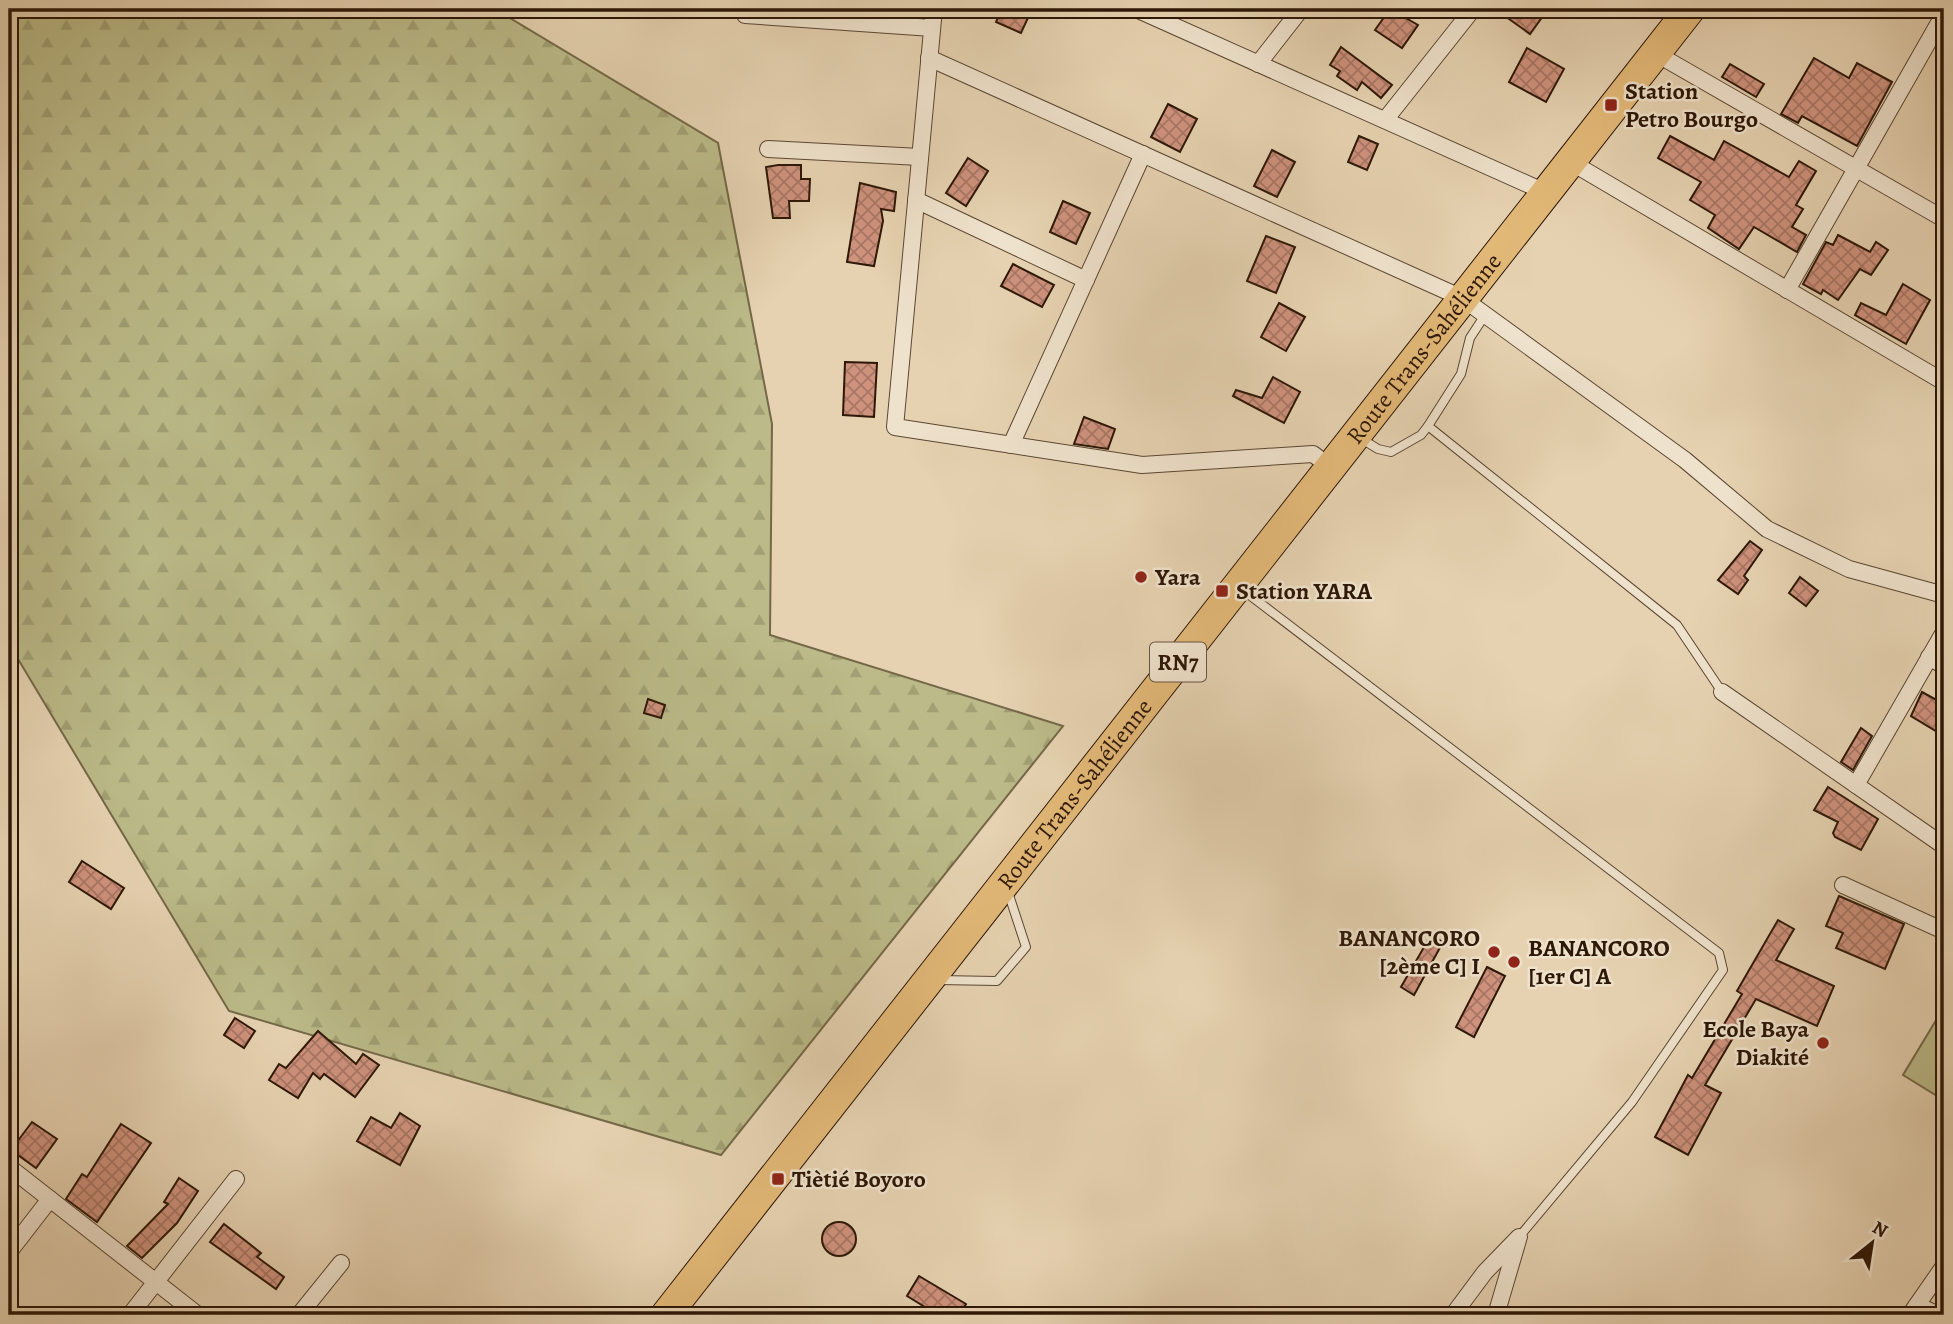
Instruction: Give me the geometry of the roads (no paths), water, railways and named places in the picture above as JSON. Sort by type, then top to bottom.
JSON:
[{"type":"highway","name":"Route Trans-Sahélienne","points":[[666,1315],[1355,435],[1473,306],[1545,192],[1690,9]]},
{"type":"street","points":[[934,9],[895,427],[1142,465],[1312,454],[1330,467]]},
{"type":"street","points":[[1136,9],[1545,192]]},
{"type":"street","points":[[1258,64],[1301,9]]},
{"type":"street","points":[[1385,121],[1473,9]]},
{"type":"street","points":[[745,15],[932,29]]},
{"type":"street","points":[[1787,290],[1944,15]]},
{"type":"street","points":[[1655,53],[1944,219]]},
{"type":"street","points":[[929,58],[1473,306],[1685,460],[1767,529],[1849,569],[1944,595]]},
{"type":"street","points":[[768,149],[920,157]]},
{"type":"street","points":[[1011,445],[1143,154]]},
{"type":"street","points":[[1569,161],[1944,382]]},
{"type":"street","points":[[916,200],[1086,280]]},
{"type":"street","points":[[1856,785],[1944,632]]},
{"type":"street","points":[[1929,657],[1944,666]]},
{"type":"street","points":[[1722,692],[1944,846]]},
{"type":"street","points":[[1843,885],[1944,931]]},
{"type":"street","points":[[9,1167],[198,1315]]},
{"type":"street","points":[[130,1315],[236,1179]]},
{"type":"street","points":[[9,1252],[50,1199]]},
{"type":"street","points":[[1453,1315],[1485,1272],[1519,1237]]},
{"type":"street","points":[[1496,1315],[1519,1237]]},
{"type":"street","points":[[299,1315],[341,1263]]},
{"type":"street","points":[[1938,1315],[1914,1310],[1944,1266]]},
{"type":"lane","points":[[1355,435],[1378,449],[1391,452],[1421,435],[1461,374],[1470,338],[1473,306]]},
{"type":"lane","points":[[1428,426],[1677,625],[1722,692]]},
{"type":"lane","points":[[1237,586],[1719,953],[1723,970],[1632,1102],[1519,1237]]},
{"type":"lane","points":[[929,980],[997,981],[1026,947],[1005,882]]},
{"type":"place","name":"Station Petro Bourgo","points":[[1611,105]]},
{"type":"place","name":"Yara","points":[[1141,577]]},
{"type":"place","name":"Station YARA","points":[[1222,591]]},
{"type":"place","name":"BANANCORO [2ème C] I","points":[[1494,952]]},
{"type":"place","name":"BANANCORO [1er C] A","points":[[1514,962]]},
{"type":"place","name":"Ecole Baya Diakité","points":[[1823,1043]]},
{"type":"place","name":"Tiètié Boyoro","points":[[778,1179]]}]
